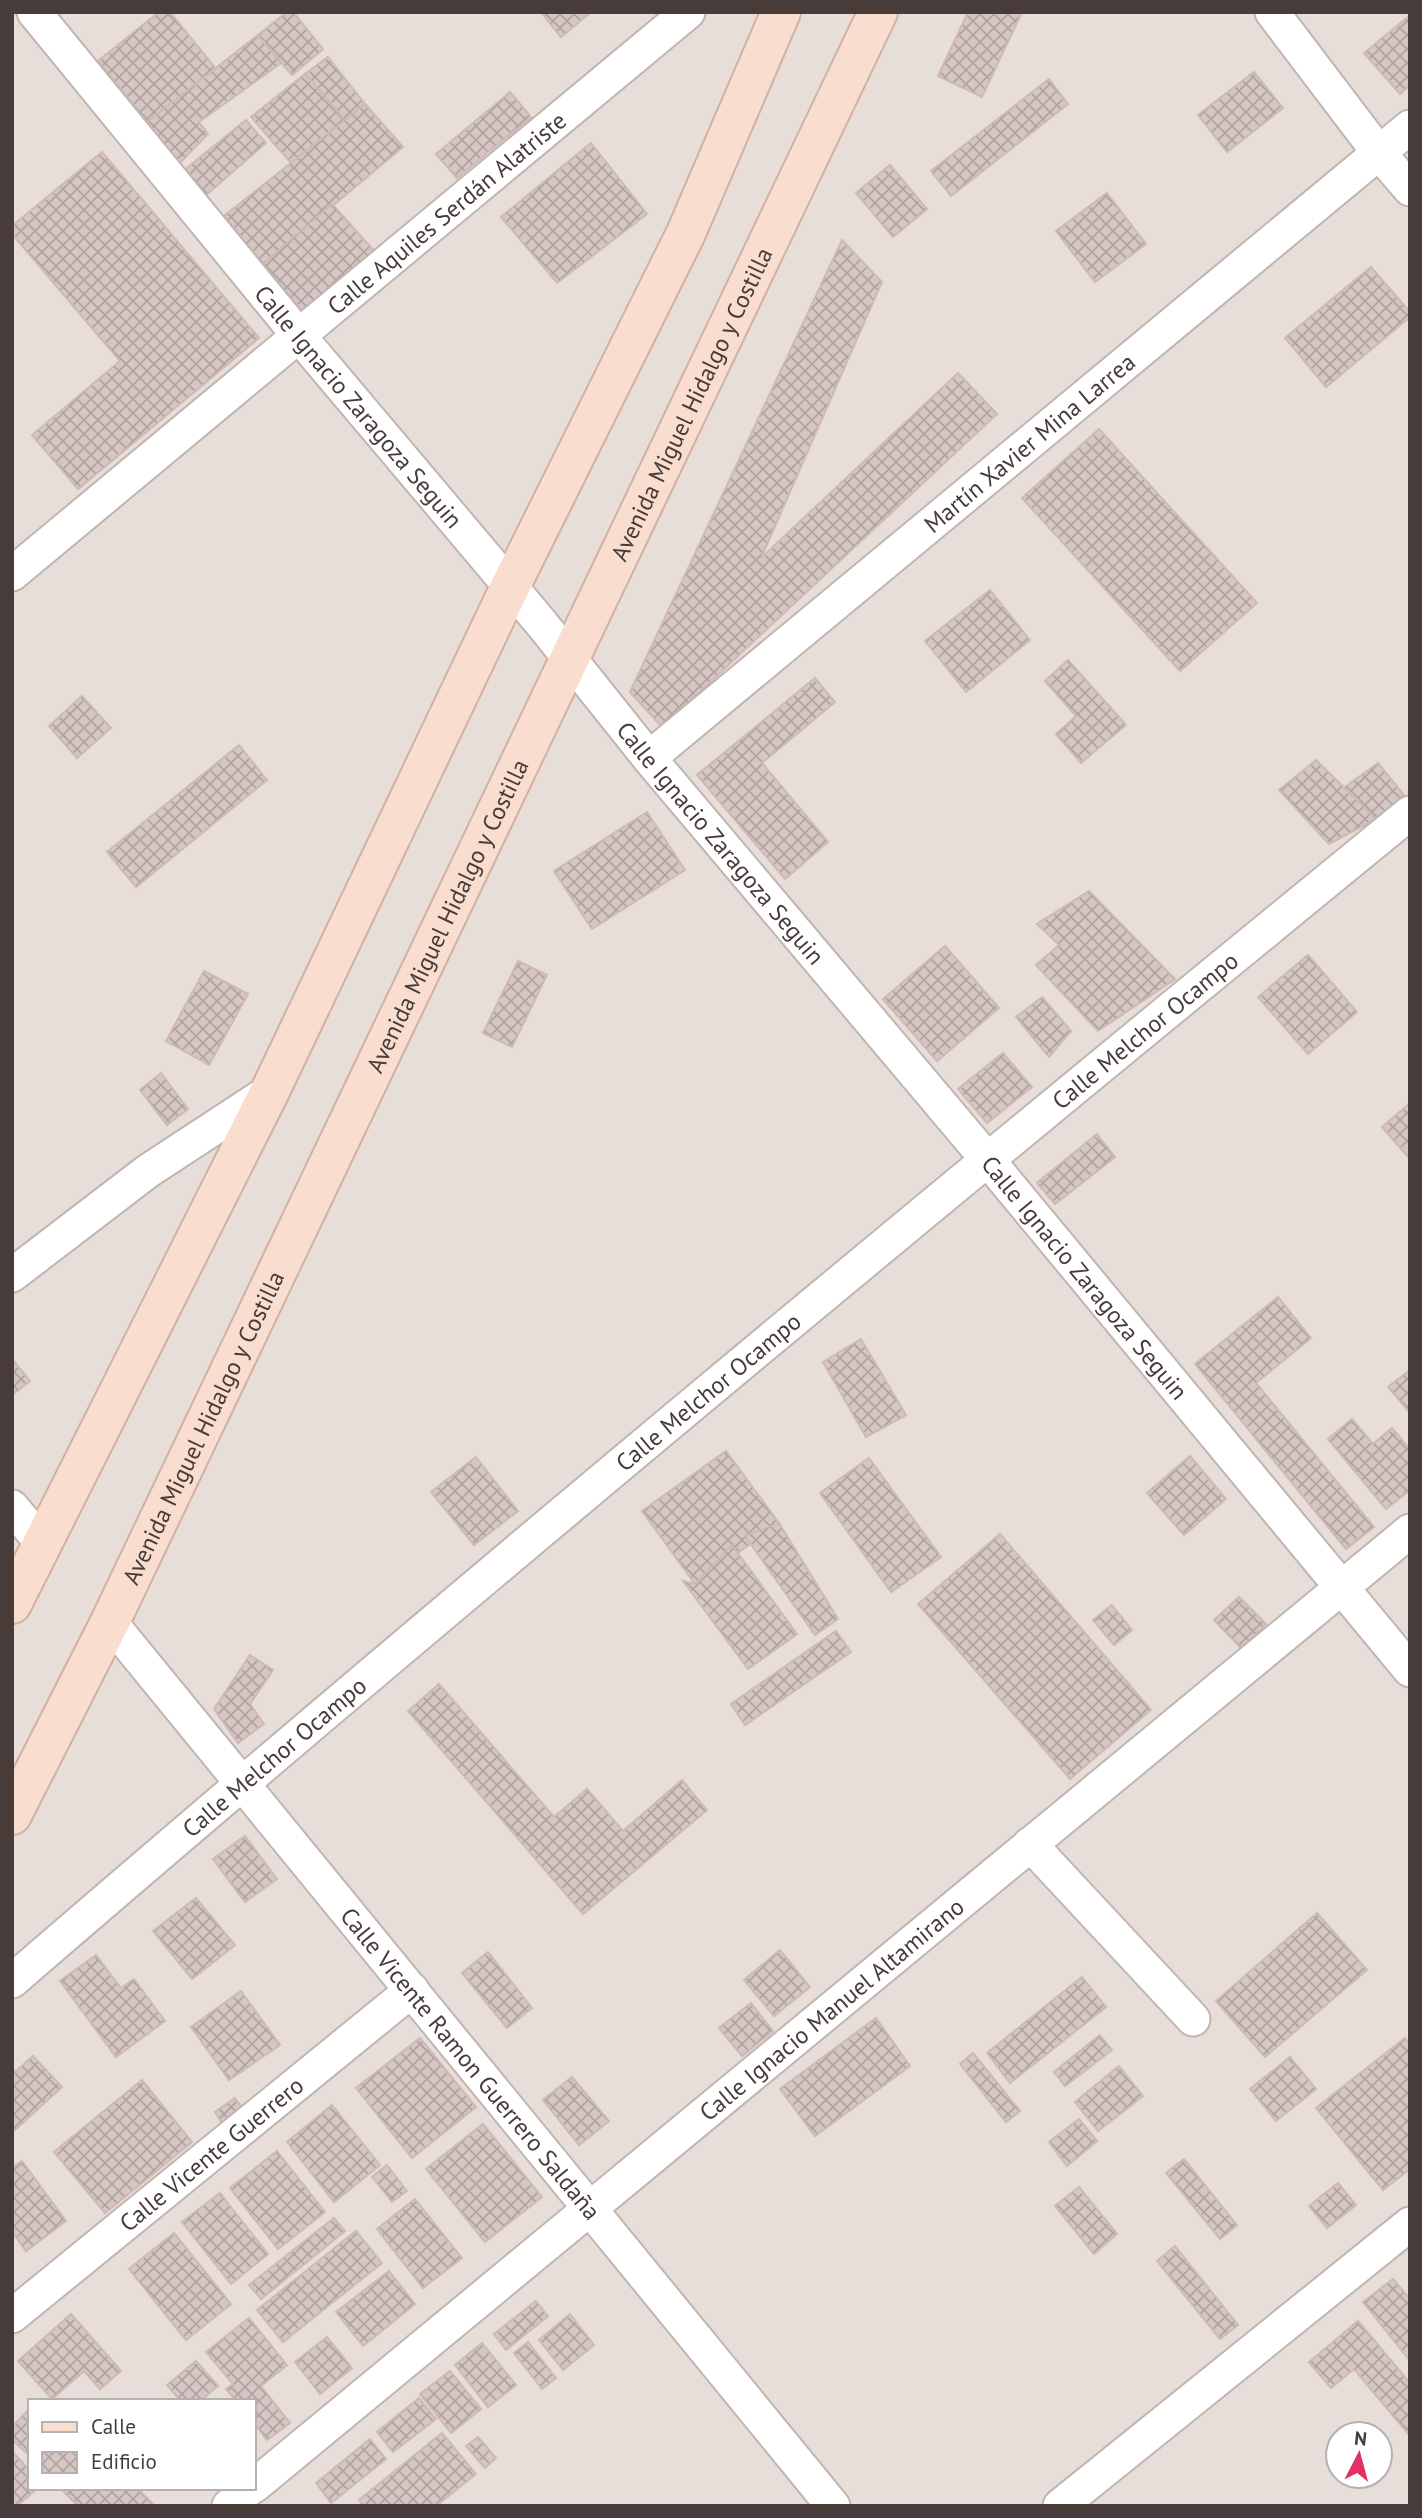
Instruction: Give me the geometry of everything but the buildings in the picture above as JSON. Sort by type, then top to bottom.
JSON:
[{"type":"main road","points":[[12,1604],[271,1091],[510,587],[686,233],[781,12]]},
{"type":"main road","name":"Avenida Miguel Hidalgo y Costilla","points":[[12,1815],[110,1622],[878,12]]},
{"type":"street","name":"Calle Ignacio Zaragoza Seguin","points":[[34,12],[649,758],[987,1158],[1410,1670]]},
{"type":"street","name":"Calle Aquiles Serdán Alatriste","points":[[12,574],[688,12]]},
{"type":"street","points":[[1272,12],[1379,153],[1410,189]]},
{"type":"street","name":"Martín Xavier Mina Larrea","points":[[649,758],[1410,127]]},
{"type":"street","name":"Calle Melchor Ocampo","points":[[12,1981],[242,1782],[987,1158],[1410,813]]},
{"type":"street","points":[[12,1276],[148,1171],[271,1091]]},
{"type":"street","points":[[12,1507],[42,1543]]},
{"type":"street","name":"Calle Ignacio Manuel Altamirano","points":[[256,2484],[1410,1531]]},
{"type":"street","name":"Calle Vicente Ramon Guerrero Saldaña","points":[[110,1622],[833,2506]]},
{"type":"street","points":[[1031,1844],[1193,2019]]},
{"type":"street","name":"Calle Vicente Guerrero","points":[[12,2316],[412,1990]]},
{"type":"street","points":[[1060,2506],[1410,2224]]},
{"type":"street","name":"Calle Ignacio Manuel Altamirano","points":[[229,2506],[248,2490]]},
{"type":"shaded area","points":[[12,12],[1410,12],[1410,2506],[12,2506]]}]
